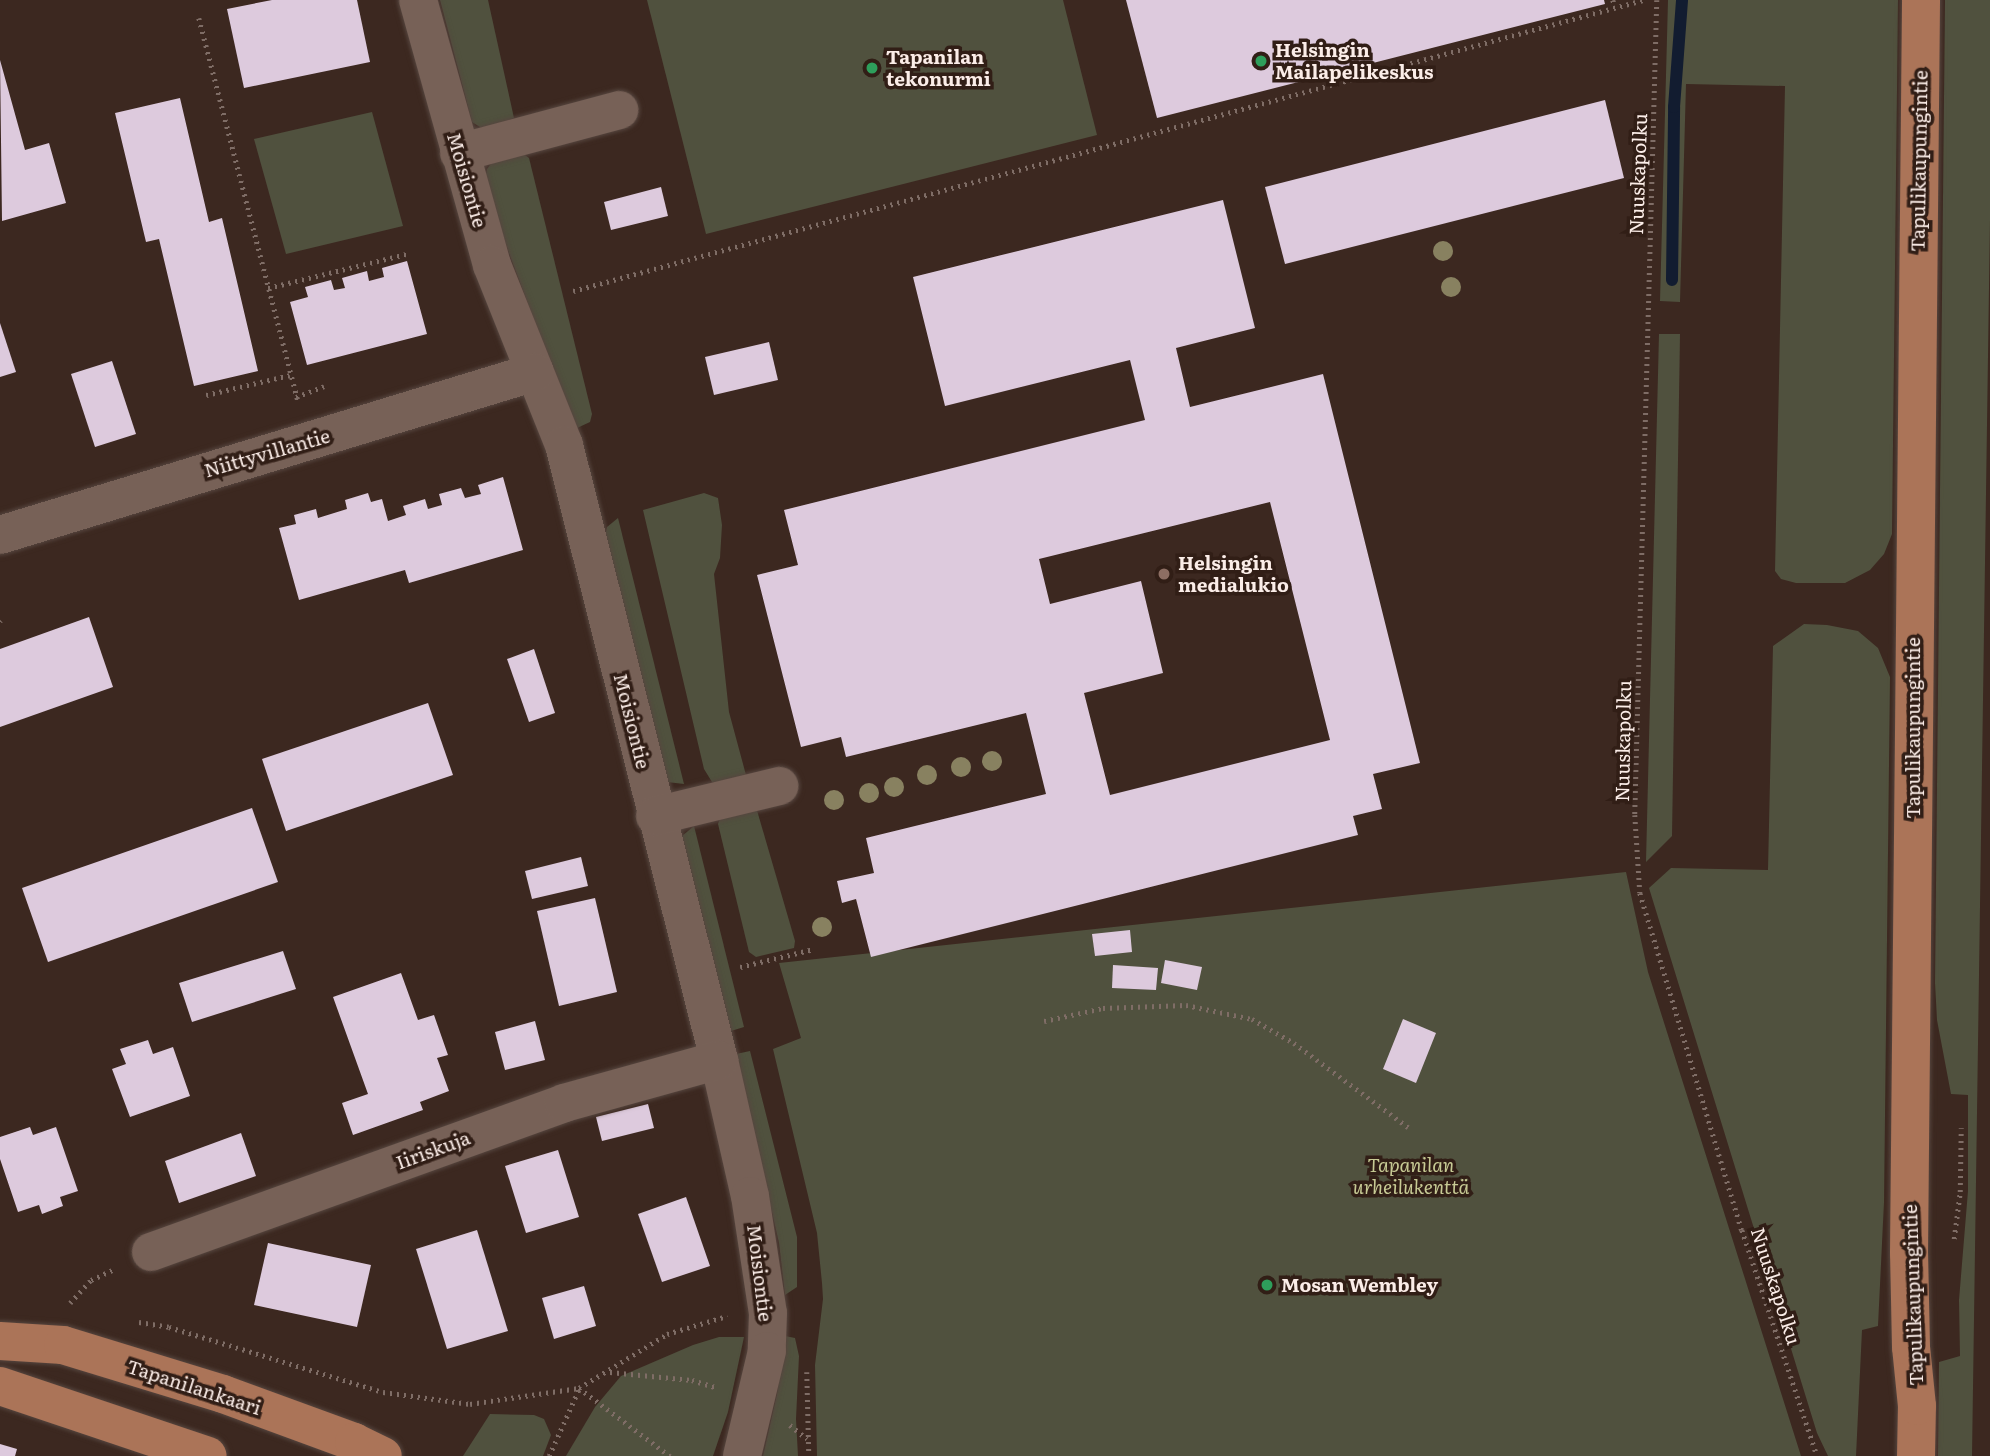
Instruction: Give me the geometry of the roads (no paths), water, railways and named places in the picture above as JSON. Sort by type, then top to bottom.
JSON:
[{"type":"main road","name":"Tapulikaupungintie","points":[[1916,1456],[1917,1406],[1911,1347],[1909,1253],[1921,0]]},
{"type":"main road","name":"Tapanilankaari","points":[[0,1341],[63,1345],[223,1394],[354,1442],[383,1456]]},
{"type":"main road","points":[[0,1386],[208,1456]]},
{"type":"street","name":"Moisiontie","points":[[418,0],[458,153],[492,265],[564,445],[655,816],[719,1060],[750,1196],[768,1312],[764,1363],[742,1456]]},
{"type":"street","points":[[458,153],[619,110]]},
{"type":"street","name":"Niittyvillantie","points":[[0,535],[536,372]]},
{"type":"street","points":[[655,816],[779,786]]},
{"type":"street","name":"Iiriskuja","points":[[151,1252],[564,1104],[719,1060]]},
{"type":"waterway","points":[[1672,280],[1674,107],[1682,0]]},
{"type":"place","name":"Helsingin Mailapelikeskus","points":[[1261,61]]},
{"type":"place","name":"Tapanilan tekonurmi","points":[[872,68]]},
{"type":"place","name":"Helsingin medialukio","points":[[1164,574]]},
{"type":"place","name":"Mosan Wembley","points":[[1267,1285]]},
{"type":"park label","name":"Tapanilan urheilukenttä","points":[[1411,1176]]}]
